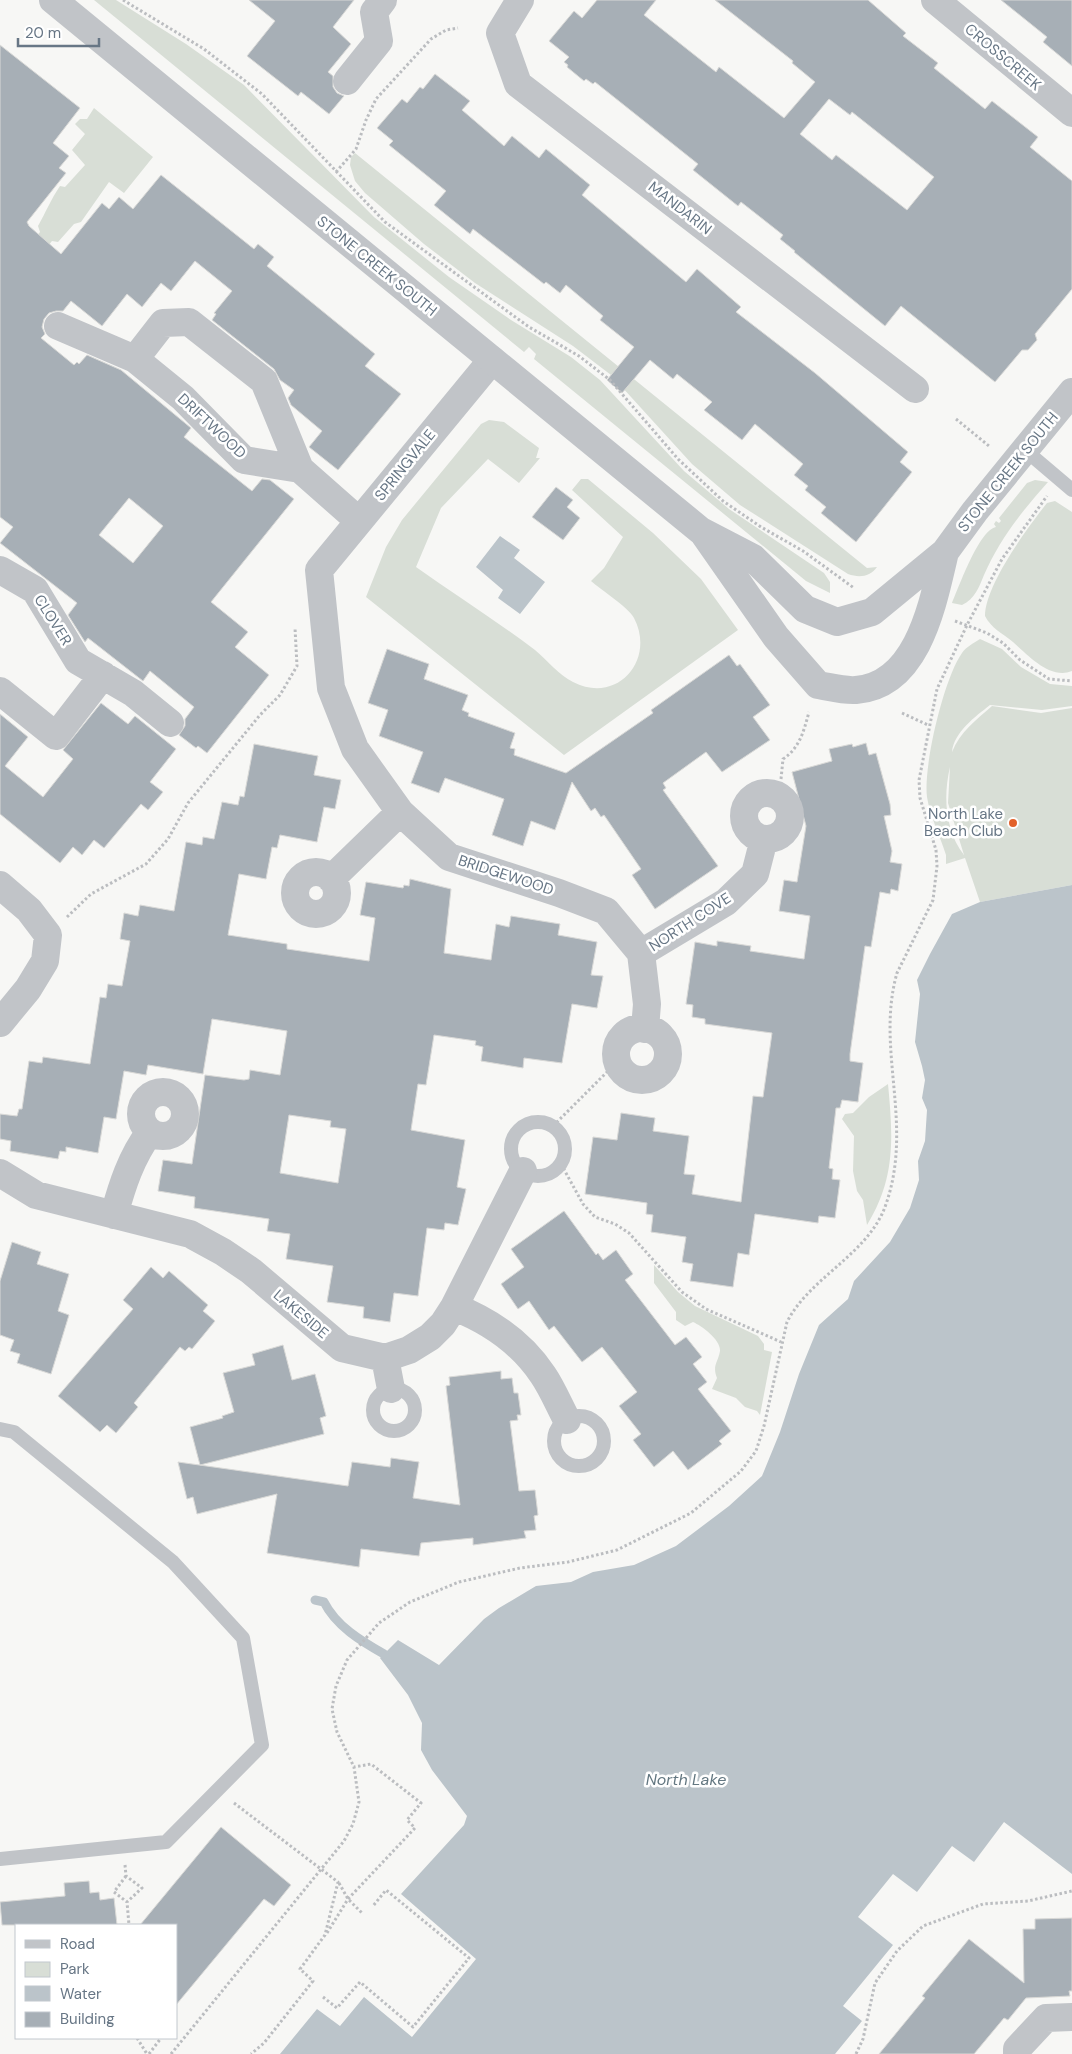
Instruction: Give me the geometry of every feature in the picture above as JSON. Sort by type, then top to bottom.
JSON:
[{"type":"street","name":"STONE CREEK SOUTH","points":[[53,0],[701,531],[753,558],[805,609],[838,622],[872,612],[945,552],[975,510],[1072,392]]},
{"type":"street","points":[[347,81],[379,40],[374,12],[383,0]]},
{"type":"street","name":"MANDARIN","points":[[520,0],[500,33],[518,84],[915,389]]},
{"type":"street","name":"CROSSCREEK","points":[[935,0],[1072,113]]},
{"type":"street","points":[[135,359],[163,323],[189,322],[264,381],[300,469],[358,521]]},
{"type":"street","name":"DRIFTWOOD","points":[[58,326],[135,359],[183,398],[244,460],[300,469]]},
{"type":"street","name":"SPRINGVALE","points":[[319,570],[492,360]]},
{"type":"street","name":"STONE CREEK SOUTH","points":[[701,531],[776,637],[818,685],[856,690],[887,682],[907,660],[928,619],[945,552]]},
{"type":"street","name":"CLOVER","points":[[0,570],[34,590],[78,661],[133,693],[170,723]]},
{"type":"street","name":"BRIDGEWOOD","points":[[319,570],[331,688],[355,749],[400,812],[450,857],[559,893],[606,911],[641,953]]},
{"type":"street","points":[[0,691],[56,736],[103,676]]},
{"type":"street","points":[[331,878],[400,812]]},
{"type":"street","name":"NORTH COVE","points":[[641,953],[726,902],[755,874],[764,839]]},
{"type":"street","points":[[0,885],[29,910],[48,935],[45,961],[28,989],[0,1023]]},
{"type":"street","points":[[641,953],[647,1004],[645,1028]]},
{"type":"street","points":[[645,1028],[654,1032],[662,1038],[667,1047],[668,1057],[665,1067],[658,1075],[649,1079],[639,1080],[630,1078],[622,1071],[617,1062],[616,1052],[619,1042],[626,1034],[635,1030],[645,1028]]},
{"type":"street","points":[[114,1215],[121,1188],[138,1148],[150,1132]]},
{"type":"street","points":[[392,1389],[385,1358],[409,1350],[430,1337],[443,1324],[454,1307],[523,1171]]},
{"type":"street","name":"LAKESIDE","points":[[0,1173],[36,1195],[190,1234],[223,1252],[251,1272],[342,1348],[385,1358]]},
{"type":"street","points":[[454,1307],[476,1316],[504,1332],[543,1374],[566,1420]]},
{"type":"street","points":[[1017,2054],[1017,2049],[1046,2018],[1072,2017]]},
{"type":"lane","points":[[1025,450],[1072,490]]},
{"type":"lane","points":[[533,1122],[543,1122],[553,1126],[565,1143],[565,1154],[561,1164],[553,1171],[543,1175],[533,1175],[523,1171],[515,1164],[512,1154],[511,1143],[515,1134],[523,1126],[533,1122]]},
{"type":"lane","points":[[0,1429],[14,1432],[173,1562],[243,1638],[262,1745],[166,1842],[0,1859]]},
{"type":"path","points":[[123,0],[204,49],[262,94],[385,222],[529,327],[579,356],[610,380],[678,459],[723,500],[760,527],[803,551],[853,588],[860,587]]},
{"type":"path","points":[[336,172],[356,149],[376,99],[430,39],[446,30],[458,28]]},
{"type":"path","points":[[956,418],[989,446]]},
{"type":"path","points":[[171,2054],[322,1869],[344,1841],[353,1824],[358,1802],[354,1767],[337,1732],[332,1709],[336,1686],[350,1656],[374,1629],[410,1602],[459,1582],[520,1568],[568,1562],[616,1550],[691,1513],[741,1471],[756,1450],[764,1426],[781,1342],[791,1314],[824,1277],[867,1238],[884,1209],[894,1177],[898,1142],[889,1021],[894,984],[897,973],[933,900],[937,866],[936,850],[920,798],[919,780],[928,725],[937,689],[967,625],[1002,558],[1050,492]]},
{"type":"path","points":[[947,618],[967,625],[1003,643],[1020,660],[1049,679],[1072,681]]},
{"type":"path","points":[[48,935],[91,894],[146,864],[168,839],[188,803],[260,715],[280,694],[297,666],[294,623]]},
{"type":"path","points":[[781,779],[782,759],[792,753],[803,734],[809,712]]},
{"type":"path","points":[[902,713],[928,725]]},
{"type":"path","points":[[553,1126],[617,1062]]},
{"type":"path","points":[[561,1164],[583,1204],[595,1217],[615,1224],[629,1233],[682,1292],[706,1309],[781,1342]]},
{"type":"path","points":[[251,2054],[264,2043],[313,1981],[300,1970],[325,1936],[348,1899],[415,1828],[407,1820],[421,1803],[371,1764],[354,1767]]},
{"type":"path","points":[[217,1791],[338,1882],[348,1899],[363,1914]]},
{"type":"path","points":[[123,1847],[126,1876],[114,1892],[127,1902],[129,1924]]},
{"type":"path","points":[[126,1876],[142,1888],[127,1902]]},
{"type":"path","points":[[325,1936],[338,1882]]},
{"type":"path","points":[[323,1997],[337,2008],[360,1982],[414,2027],[469,1958],[386,1890],[373,1906]]},
{"type":"path","points":[[856,2054],[863,2039],[875,1983],[897,1951],[923,1926],[983,1904],[1028,1902],[1072,1890]]},
{"type":"path","points":[[138,2039],[148,2054],[159,2039]]},
{"type":"green space","points":[[94,0],[116,0],[186,44],[244,85],[374,217],[449,277],[511,320],[571,357],[600,380],[684,471],[729,509],[824,573],[830,582],[830,593],[806,581],[534,359],[536,354],[529,347],[524,352]]},
{"type":"green space","points":[[94,108],[153,157],[124,193],[109,182],[81,222],[74,224],[58,242],[52,241],[23,277],[13,267],[40,232],[38,226],[60,186],[65,187],[85,165],[72,150],[85,134],[75,124],[80,119],[87,119]]},
{"type":"green space","points":[[355,153],[867,568],[877,567],[871,573],[864,576],[848,574],[740,505],[692,464],[611,375],[573,346],[475,283],[424,244],[365,193],[355,181],[350,165],[351,157]]},
{"type":"green space","points":[[489,420],[504,422],[539,448],[536,458],[540,458],[519,483],[488,459],[441,508],[416,567],[521,639],[573,682],[589,688],[604,688],[617,683],[628,674],[636,663],[640,649],[640,634],[631,614],[591,581],[604,568],[623,537],[572,490],[581,479],[588,479],[653,533],[701,579],[738,630],[564,755],[366,597],[386,547],[402,520],[481,424]]},
{"type":"green space","points":[[1035,480],[1048,482],[1004,537],[976,592],[962,605],[952,603],[976,548],[990,530],[996,527],[994,524],[996,521],[999,523],[1001,521],[999,518],[1027,483]]},
{"type":"green space","points":[[1055,501],[1072,512],[1072,671],[1064,673],[1056,672],[1040,665],[994,627],[985,616],[992,589],[1009,557],[1047,503]]},
{"type":"green space","name":"North Lake Beach Club","points":[[980,639],[1002,649],[1021,667],[1050,684],[1072,686],[1072,706],[1042,710],[990,705],[961,732],[952,752],[964,732],[992,706],[1041,713],[1072,708],[1072,885],[980,902],[965,858],[946,864],[946,855],[928,804],[927,783],[928,765],[936,723],[948,682],[962,653]],"holes":[[[950,767],[948,803],[964,855],[953,835],[947,813],[946,801]]]},
{"type":"green space","points":[[888,1084],[891,1140],[888,1174],[876,1208],[867,1225],[863,1200],[857,1191],[853,1171],[854,1136],[842,1119],[845,1114],[853,1113],[869,1097]]},
{"type":"green space","points":[[654,1265],[678,1292],[695,1306],[758,1336],[764,1344],[764,1350],[772,1352],[760,1415],[757,1411],[745,1407],[736,1398],[712,1389],[717,1378],[715,1367],[720,1351],[717,1342],[706,1330],[697,1324],[693,1322],[685,1326],[676,1320],[676,1312],[654,1283]]},
{"type":"water","points":[[500,536],[520,550],[514,558],[545,582],[520,614],[498,598],[503,590],[476,567]]},
{"type":"water","name":"North Lake","points":[[1072,885],[1072,1874],[1004,1822],[974,1862],[952,1846],[917,1892],[893,1874],[858,1917],[893,1945],[843,2006],[862,2021],[835,2054],[280,2054],[317,2009],[340,2026],[364,1997],[412,2037],[476,1959],[401,1894],[464,1825],[467,1816],[432,1770],[421,1750],[422,1723],[408,1695],[380,1658],[398,1640],[439,1665],[484,1619],[536,1586],[571,1582],[593,1572],[634,1565],[676,1546],[729,1506],[762,1476],[819,1325],[848,1299],[854,1281],[890,1242],[910,1208],[919,1180],[918,1161],[925,1141],[927,1110],[922,1098],[925,1080],[915,1042],[920,994],[917,980],[930,954],[952,914],[980,902]]},
{"type":"building","points":[[249,0],[354,0],[333,27],[351,44],[328,72],[333,76],[333,87],[337,93],[344,96],[329,114],[301,92],[298,96],[247,56],[275,21]]},
{"type":"building","points":[[597,0],[656,0],[644,15],[716,72],[719,67],[784,118],[815,82],[792,63],[793,61],[715,0],[868,0],[906,33],[903,36],[938,63],[934,68],[985,109],[992,101],[1038,137],[1030,147],[1072,181],[1072,289],[1035,334],[1037,340],[1028,350],[1022,350],[995,382],[901,306],[885,326],[794,252],[780,239],[783,235],[741,202],[738,206],[693,170],[698,164],[595,82],[593,84],[586,79],[584,81],[567,67],[568,65],[564,62],[569,57],[549,41],[574,11],[582,18]],"holes":[[[829,99],[850,115],[852,112],[934,177],[907,210],[836,155],[832,160],[800,134]]]},
{"type":"building","points":[[1001,0],[1072,0],[1072,66],[1043,42],[1047,37]]},
{"type":"building","points":[[0,45],[80,108],[53,143],[69,156],[59,168],[66,173],[27,222],[29,226],[61,254],[102,203],[109,209],[119,197],[133,209],[161,175],[254,249],[258,244],[274,257],[267,266],[375,354],[365,366],[401,394],[338,470],[309,447],[322,431],[291,405],[288,398],[294,390],[280,380],[274,369],[212,320],[216,314],[214,313],[232,291],[195,261],[171,291],[161,283],[142,307],[127,294],[102,326],[71,301],[63,311],[49,313],[44,319],[42,327],[45,334],[41,338],[74,365],[77,362],[79,364],[87,355],[121,370],[191,428],[184,437],[252,491],[262,479],[270,480],[294,499],[211,602],[248,632],[235,647],[269,675],[207,753],[198,746],[196,748],[179,735],[185,726],[185,719],[194,707],[150,671],[143,681],[88,638],[85,642],[68,615],[77,603],[0,543],[13,527],[0,517]],"holes":[[[129,498],[163,526],[133,563],[99,535]]]},
{"type":"building","points":[[435,74],[470,101],[462,110],[504,146],[512,136],[539,158],[546,149],[590,185],[582,195],[632,237],[686,282],[697,269],[741,307],[736,312],[815,373],[908,452],[900,462],[912,472],[856,542],[821,513],[826,507],[805,490],[808,486],[794,475],[803,464],[755,424],[742,440],[704,410],[712,402],[677,374],[673,379],[650,360],[622,393],[607,380],[634,347],[600,320],[603,316],[566,285],[560,293],[546,282],[544,284],[473,229],[470,234],[434,205],[446,191],[389,145],[393,141],[377,128],[402,99],[407,103],[420,87],[423,89]]},
{"type":"building","points":[[556,487],[573,500],[567,507],[580,518],[563,540],[532,517]]},
{"type":"building","points":[[387,649],[429,664],[424,679],[468,695],[462,710],[469,713],[468,716],[515,733],[510,748],[515,749],[514,755],[566,773],[653,713],[651,710],[729,655],[737,666],[740,664],[770,705],[753,717],[770,740],[722,772],[706,752],[663,783],[666,788],[663,790],[718,866],[655,909],[632,875],[641,869],[604,815],[601,817],[595,808],[591,811],[572,782],[555,830],[531,821],[523,846],[492,835],[504,799],[445,778],[439,793],[411,783],[423,752],[379,736],[388,710],[368,703]]},
{"type":"building","points":[[101,703],[128,724],[135,716],[176,749],[150,782],[163,792],[148,810],[141,804],[104,848],[94,840],[82,855],[73,847],[60,863],[0,814],[0,714],[28,737],[5,766],[43,797],[73,759],[63,750]]},
{"type":"building","points":[[866,743],[869,755],[876,753],[890,804],[891,815],[884,816],[892,851],[890,862],[902,864],[898,891],[891,889],[890,894],[880,892],[871,947],[865,946],[850,1054],[850,1061],[863,1063],[858,1102],[842,1100],[840,1108],[836,1108],[829,1168],[833,1169],[832,1179],[840,1180],[835,1218],[819,1216],[818,1223],[755,1214],[749,1255],[738,1253],[733,1287],[690,1281],[693,1264],[682,1262],[686,1237],[651,1232],[653,1215],[646,1214],[647,1203],[585,1194],[593,1137],[617,1140],[621,1113],[655,1118],[653,1131],[689,1136],[684,1174],[695,1175],[692,1194],[741,1202],[753,1096],[763,1097],[772,1033],[705,1024],[705,1019],[692,1017],[693,1005],[686,1004],[695,942],[717,946],[717,941],[751,946],[750,951],[804,959],[810,916],[779,911],[784,880],[797,882],[806,826],[792,772],[832,761],[829,749],[852,744],[853,747]]},
{"type":"building","points":[[254,744],[318,756],[314,775],[341,780],[335,809],[324,807],[317,842],[280,835],[277,848],[272,847],[266,879],[239,874],[228,935],[287,944],[287,949],[369,961],[375,918],[360,915],[366,882],[403,888],[404,885],[409,886],[410,879],[451,889],[444,953],[491,960],[496,924],[509,927],[511,916],[560,924],[558,935],[597,942],[591,975],[603,976],[597,1008],[572,1004],[562,1063],[524,1058],[523,1068],[481,1061],[483,1047],[475,1045],[476,1041],[434,1035],[426,1085],[418,1084],[411,1130],[465,1140],[457,1187],[466,1189],[458,1225],[445,1223],[444,1230],[427,1228],[418,1296],[394,1293],[390,1322],[363,1318],[364,1307],[327,1302],[333,1266],[286,1259],[290,1234],[267,1231],[269,1219],[194,1208],[195,1197],[158,1191],[163,1160],[192,1164],[205,1075],[244,1080],[249,1079],[250,1070],[280,1075],[287,1031],[212,1019],[203,1074],[148,1065],[146,1075],[124,1071],[116,1119],[104,1117],[98,1153],[66,1147],[66,1152],[60,1151],[58,1159],[10,1151],[11,1141],[0,1139],[0,1114],[17,1116],[19,1109],[22,1109],[29,1061],[42,1063],[43,1057],[90,1064],[100,997],[106,998],[108,984],[122,986],[130,941],[120,939],[124,913],[138,916],[140,905],[174,911],[186,842],[202,845],[203,837],[214,839],[222,802],[238,805],[240,796],[244,797]],"holes":[[[289,1115],[331,1121],[330,1127],[346,1129],[338,1183],[280,1173]]]},
{"type":"building","points":[[564,1211],[596,1255],[598,1253],[603,1260],[616,1250],[633,1274],[625,1280],[675,1345],[686,1337],[702,1357],[693,1364],[707,1382],[698,1389],[731,1431],[719,1441],[722,1444],[688,1470],[673,1451],[654,1467],[633,1440],[641,1434],[619,1406],[637,1392],[602,1347],[582,1362],[554,1326],[549,1330],[529,1301],[518,1309],[501,1284],[524,1267],[511,1249]]},
{"type":"building","points":[[12,1242],[41,1252],[37,1264],[69,1274],[58,1311],[69,1315],[51,1374],[17,1363],[20,1354],[10,1351],[14,1340],[0,1335],[0,1281]]},
{"type":"building","points":[[151,1267],[163,1278],[169,1271],[208,1305],[203,1311],[215,1321],[192,1349],[189,1347],[185,1351],[180,1347],[134,1403],[138,1407],[116,1433],[107,1425],[100,1432],[58,1396],[133,1309],[123,1300]]},
{"type":"building","points":[[283,1345],[292,1380],[315,1374],[326,1416],[320,1418],[324,1434],[200,1465],[190,1427],[223,1418],[222,1416],[234,1412],[223,1373],[255,1365],[252,1354]]},
{"type":"building","points":[[501,1371],[501,1379],[512,1378],[514,1393],[518,1393],[521,1415],[517,1415],[518,1420],[510,1421],[519,1491],[535,1490],[538,1515],[534,1516],[536,1530],[524,1531],[526,1538],[473,1545],[473,1538],[421,1543],[419,1556],[361,1549],[359,1567],[267,1553],[277,1494],[197,1514],[193,1497],[187,1499],[178,1462],[348,1486],[352,1462],[390,1467],[391,1458],[419,1462],[413,1498],[460,1505],[446,1386],[450,1385],[449,1377]]},
{"type":"building","points":[[221,1827],[291,1885],[274,1906],[264,1899],[178,2003],[178,1924],[141,1924]]},
{"type":"building","points":[[89,1881],[90,1893],[99,1892],[100,1900],[114,1898],[117,1924],[2,1925],[0,1902],[65,1896],[64,1883]]},
{"type":"building","points":[[1072,1918],[1072,1991],[1069,1991],[1070,1996],[1026,1998],[1008,2020],[1004,2018],[974,2054],[879,2054],[925,1998],[922,1996],[969,1939],[1024,1983],[1023,1929],[1035,1929],[1035,1919]]},
{"type":"waterway","points":[[315,1600],[324,1602],[342,1626],[384,1654]]},
{"type":"place","name":"North Lake Beach Club","points":[[1013,823]]}]
